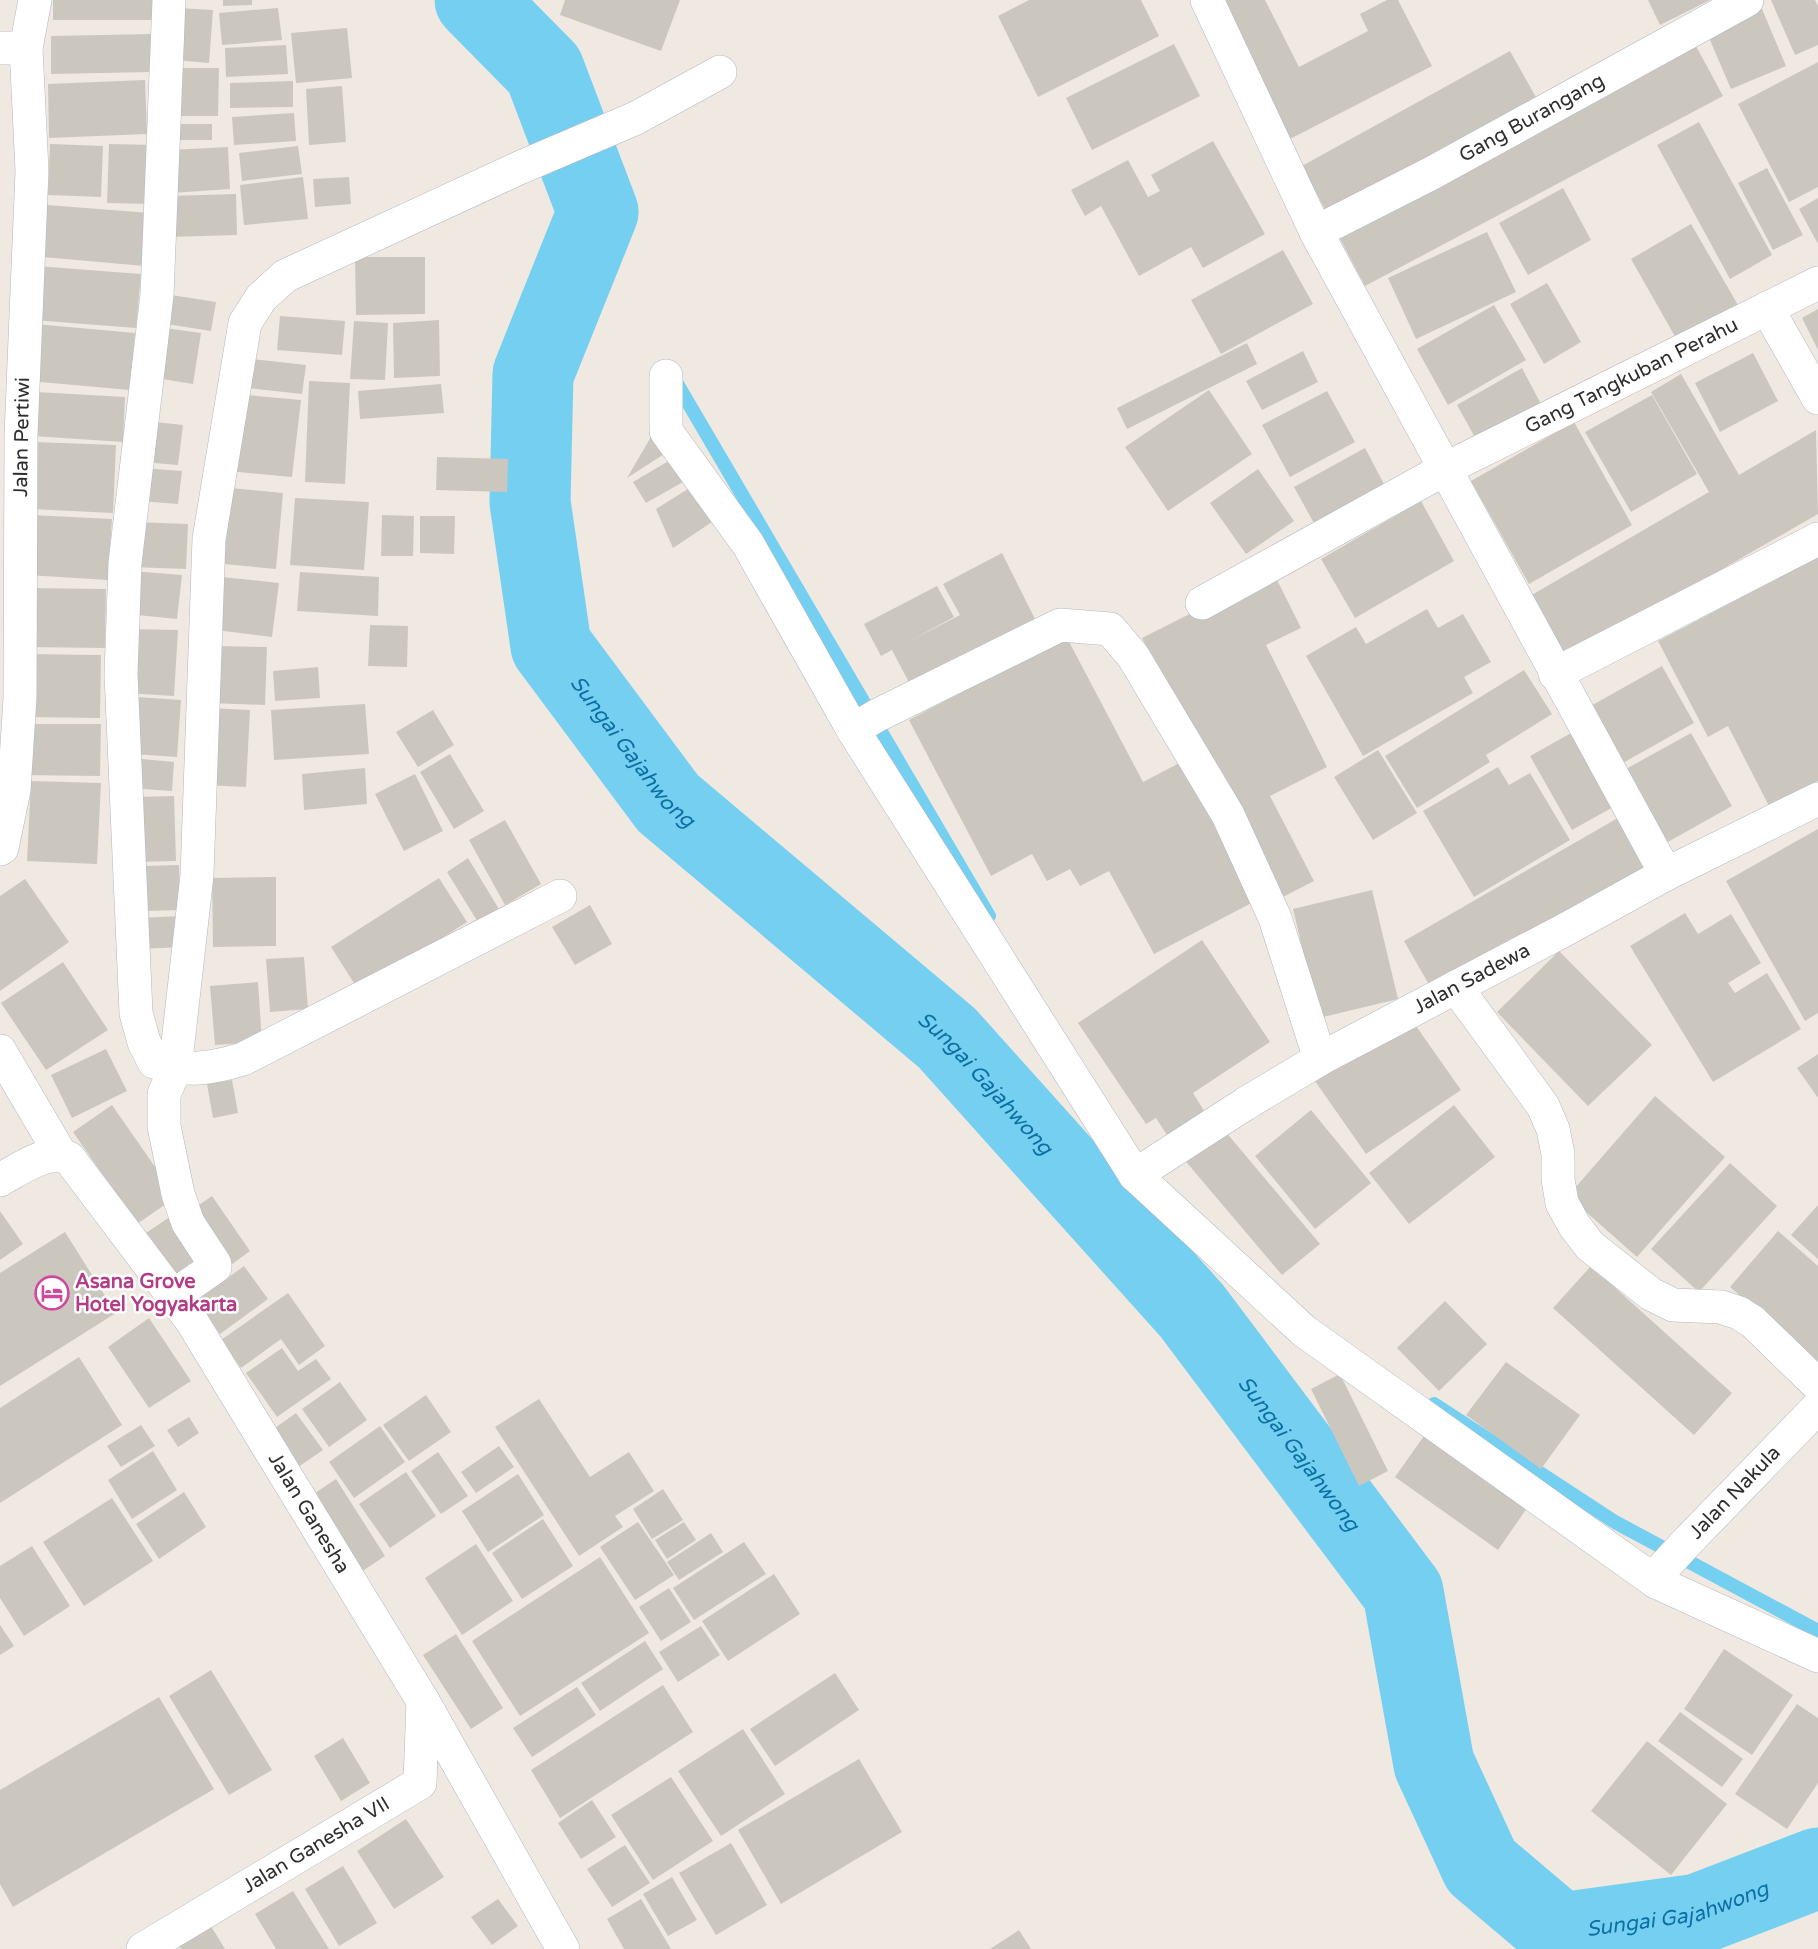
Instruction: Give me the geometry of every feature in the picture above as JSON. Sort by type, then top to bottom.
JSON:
[{"type":"street","name":"Jalan Pertiwi","points":[[0,849],[14,790],[20,698],[21,435],[32,171],[13,48],[35,0]]},
{"type":"street","points":[[169,0],[157,295],[125,563],[121,674],[136,1013],[144,1042],[153,1062],[175,1069],[217,1067],[243,1059],[560,896]]},
{"type":"street","points":[[1207,0],[1316,232],[1666,874]]},
{"type":"street","name":"Gang Burangang","points":[[1316,232],[1432,173],[1747,0]]},
{"type":"street","points":[[173,1296],[215,1267],[188,1223],[178,1194],[165,1126],[164,1094],[175,1069],[197,874],[209,539],[245,323],[261,298],[285,276],[519,168],[636,118],[720,72]]},
{"type":"street","name":"Gang Tangkuban Perahu","points":[[1202,603],[1445,469],[1818,283]]},
{"type":"street","points":[[1767,308],[1818,398]]},
{"type":"street","points":[[666,376],[666,431],[748,544],[1145,1169],[1304,1331],[1659,1575],[1818,1656]]},
{"type":"street","points":[[1555,674],[1818,539]]},
{"type":"street","points":[[862,725],[1060,625],[1110,629],[1133,656],[1228,816],[1275,918],[1320,1059]]},
{"type":"street","name":"Jalan Sadewa","points":[[1145,1169],[1245,1104],[1320,1059],[1666,874],[1818,799]]},
{"type":"street","points":[[1456,987],[1543,1106],[1553,1129],[1558,1154],[1558,1179],[1562,1203],[1574,1225],[1590,1246],[1651,1294],[1673,1305],[1720,1307],[1739,1313],[1753,1322],[1818,1385]]},
{"type":"street","name":"Jalan Ganesha","points":[[0,1051],[61,1155],[69,1158],[190,1320],[423,1701],[563,1949]]},
{"type":"street","points":[[0,1180],[33,1162],[61,1155]]},
{"type":"street","name":"Jalan Nakula","points":[[1659,1575],[1686,1543],[1818,1407]]},
{"type":"street","name":"Jalan Ganesha VII","points":[[142,1949],[420,1783],[423,1701]]},
{"type":"building","points":[[53,0],[162,0],[162,20],[53,20]]},
{"type":"building","points":[[223,0],[252,0],[252,5],[223,6]]},
{"type":"building","points":[[565,0],[680,0],[661,51],[560,15]]},
{"type":"building","points":[[1029,0],[1141,0],[1159,36],[1038,97],[998,16]]},
{"type":"building","points":[[1217,0],[1265,0],[1299,67],[1368,31],[1360,14],[1387,0],[1398,0],[1432,66],[1288,140]]},
{"type":"building","points":[[1648,0],[1710,0],[1660,25]]},
{"type":"building","points":[[1771,0],[1815,0],[1818,6],[1818,45],[1795,55]]},
{"type":"building","points":[[178,8],[213,10],[209,63],[175,60]]},
{"type":"building","points":[[278,8],[282,40],[222,45],[219,13]]},
{"type":"building","points":[[1762,9],[1786,66],[1731,89],[1707,33]]},
{"type":"building","points":[[347,28],[352,78],[296,83],[291,33]]},
{"type":"building","points":[[152,34],[152,72],[51,74],[51,36]]},
{"type":"building","points":[[1174,44],[1200,96],[1092,150],[1066,98]]},
{"type":"building","points":[[286,45],[288,74],[226,77],[225,48]]},
{"type":"building","points":[[1696,46],[1723,96],[1365,286],[1339,237]]},
{"type":"building","points":[[1510,51],[1537,99],[1328,215],[1302,166]]},
{"type":"building","points":[[1818,62],[1818,187],[1789,202],[1738,104]]},
{"type":"building","points":[[176,68],[219,68],[218,116],[175,116]]},
{"type":"building","points":[[145,80],[147,134],[49,138],[48,84]]},
{"type":"building","points":[[293,81],[293,107],[230,108],[230,83]]},
{"type":"building","points":[[342,86],[346,142],[309,145],[306,89]]},
{"type":"building","points":[[294,113],[296,141],[234,145],[232,117]]},
{"type":"building","points":[[1699,122],[1772,255],[1730,279],[1657,145]]},
{"type":"building","points":[[174,124],[212,124],[212,140],[174,140]]},
{"type":"building","points":[[1213,141],[1265,234],[1203,268],[1191,247],[1139,276],[1101,206],[1085,216],[1071,190],[1128,160],[1148,197],[1160,191],[1151,175]]},
{"type":"building","points":[[50,144],[103,146],[101,197],[48,195]]},
{"type":"building","points":[[109,144],[154,145],[152,204],[107,203]]},
{"type":"building","points":[[298,146],[302,174],[242,181],[239,153]]},
{"type":"building","points":[[228,147],[230,189],[172,193],[170,150]]},
{"type":"building","points":[[1767,168],[1803,235],[1773,250],[1738,183]]},
{"type":"building","points":[[303,177],[308,219],[244,225],[240,185]]},
{"type":"building","points":[[349,177],[351,204],[315,207],[313,179]]},
{"type":"building","points":[[1563,188],[1591,240],[1528,275],[1499,223]]},
{"type":"building","points":[[236,194],[237,235],[169,237],[168,196]]},
{"type":"building","points":[[1818,198],[1818,244],[1799,209]]},
{"type":"building","points":[[47,205],[150,213],[145,266],[42,257]]},
{"type":"building","points":[[1691,224],[1738,305],[1677,340],[1631,259]]},
{"type":"building","points":[[1487,232],[1516,292],[1416,339],[1388,278]]},
{"type":"building","points":[[1283,250],[1313,304],[1221,354],[1191,300]]},
{"type":"building","points":[[355,257],[425,257],[425,314],[356,315]]},
{"type":"building","points":[[37,266],[141,274],[136,328],[33,320]]},
{"type":"building","points":[[1547,283],[1581,342],[1544,364],[1510,304]]},
{"type":"building","points":[[165,294],[216,302],[211,331],[160,323]]},
{"type":"building","points":[[1494,305],[1526,360],[1448,405],[1417,349]]},
{"type":"building","points":[[1818,309],[1818,350],[1802,318]]},
{"type":"building","points":[[280,316],[345,321],[342,355],[277,350]]},
{"type":"building","points":[[439,320],[440,376],[394,378],[393,323]]},
{"type":"building","points":[[354,321],[388,323],[385,380],[350,379]]},
{"type":"building","points":[[35,324],[135,333],[130,390],[29,381]]},
{"type":"building","points":[[158,327],[201,333],[193,384],[150,377]]},
{"type":"building","points":[[1247,343],[1257,364],[1127,429],[1117,408]]},
{"type":"building","points":[[1303,351],[1318,382],[1262,410],[1246,381]]},
{"type":"building","points":[[1753,353],[1778,401],[1720,432],[1695,383]]},
{"type":"building","points":[[242,358],[306,365],[302,394],[238,387]]},
{"type":"building","points":[[1522,368],[1541,404],[1477,441],[1457,405]]},
{"type":"building","points":[[1681,374],[1739,475],[1816,430],[1818,514],[1566,659],[1530,596],[1709,492],[1651,392]]},
{"type":"building","points":[[309,381],[350,383],[345,484],[305,482]]},
{"type":"building","points":[[441,384],[444,413],[360,419],[358,391]]},
{"type":"building","points":[[1209,390],[1252,454],[1168,511],[1125,447]]},
{"type":"building","points":[[1327,391],[1355,442],[1290,477],[1262,425]]},
{"type":"building","points":[[36,392],[125,397],[123,442],[33,436]]},
{"type":"building","points":[[236,394],[301,400],[292,477],[228,471]]},
{"type":"building","points":[[1652,395],[1697,474],[1631,512],[1585,432]]},
{"type":"building","points":[[146,421],[183,425],[178,465],[142,462]]},
{"type":"building","points":[[1574,422],[1632,525],[1529,584],[1471,481]]},
{"type":"building","points":[[655,430],[669,451],[627,478]]},
{"type":"building","points":[[34,442],[116,445],[113,513],[31,509]]},
{"type":"building","points":[[1365,448],[1385,486],[1315,525],[1294,487]]},
{"type":"building","points":[[677,456],[690,478],[646,503],[633,482]]},
{"type":"building","points":[[437,457],[508,459],[507,492],[436,490]]},
{"type":"building","points":[[142,468],[182,471],[178,504],[139,501]]},
{"type":"building","points":[[1258,469],[1294,521],[1246,554],[1210,503]]},
{"type":"building","points":[[699,482],[721,516],[673,548],[656,509]]},
{"type":"building","points":[[231,488],[283,493],[276,569],[224,564]]},
{"type":"building","points":[[295,498],[369,502],[364,570],[290,565]]},
{"type":"building","points":[[1421,501],[1454,561],[1355,618],[1321,559]]},
{"type":"building","points":[[31,515],[112,519],[108,580],[27,575]]},
{"type":"building","points":[[382,515],[414,516],[413,556],[381,556]]},
{"type":"building","points":[[420,516],[455,516],[454,554],[420,553]]},
{"type":"building","points":[[133,522],[188,524],[186,569],[131,567]]},
{"type":"building","points":[[1002,553],[1038,625],[913,690],[892,650],[881,656],[864,624],[937,586],[954,617],[908,642],[960,615],[943,584]]},
{"type":"building","points":[[1818,557],[1818,781],[1769,806],[1728,726],[1708,737],[1658,641]]},
{"type":"building","points":[[132,571],[182,575],[177,619],[127,614]]},
{"type":"building","points":[[300,572],[379,577],[378,616],[297,611]]},
{"type":"building","points":[[1273,572],[1301,628],[1266,645],[1327,767],[1270,796],[1314,881],[1275,901],[1142,638]]},
{"type":"building","points":[[222,577],[279,583],[272,637],[216,630]]},
{"type":"building","points":[[25,588],[106,589],[105,648],[24,647]]},
{"type":"building","points":[[1427,609],[1438,628],[1463,614],[1491,662],[1464,677],[1473,693],[1363,756],[1306,656],[1356,627],[1366,644]]},
{"type":"building","points":[[370,625],[408,626],[407,667],[368,666]]},
{"type":"building","points":[[129,629],[178,630],[174,696],[126,693]]},
{"type":"building","points":[[1066,636],[1143,782],[1189,758],[1263,897],[1154,954],[1109,871],[1080,886],[1070,869],[1047,881],[1032,854],[991,876],[909,720]]},
{"type":"building","points":[[213,646],[267,647],[265,705],[210,703]]},
{"type":"building","points":[[27,654],[101,655],[100,718],[25,717]]},
{"type":"building","points":[[1662,666],[1694,723],[1621,764],[1589,707]]},
{"type":"building","points":[[318,667],[320,698],[275,701],[273,671]]},
{"type":"building","points":[[1524,670],[1552,714],[1486,755],[1490,762],[1417,808],[1385,756]]},
{"type":"building","points":[[137,697],[181,700],[177,757],[133,754]]},
{"type":"building","points":[[365,704],[369,754],[274,760],[271,710]]},
{"type":"building","points":[[209,708],[250,710],[246,787],[204,785]]},
{"type":"building","points":[[433,710],[454,745],[418,767],[396,732]]},
{"type":"building","points":[[23,724],[101,724],[100,776],[23,775]]},
{"type":"building","points":[[1573,732],[1615,806],[1572,830],[1530,756]]},
{"type":"building","points":[[1691,733],[1732,806],[1666,843],[1624,770]]},
{"type":"building","points":[[1378,750],[1417,813],[1373,840],[1334,777]]},
{"type":"building","points":[[450,754],[484,811],[454,829],[420,772]]},
{"type":"building","points":[[131,758],[174,762],[172,791],[129,788]]},
{"type":"building","points":[[1498,767],[1509,785],[1530,773],[1570,840],[1474,897],[1423,811]]},
{"type":"building","points":[[365,768],[367,804],[304,810],[302,774]]},
{"type":"building","points":[[415,774],[443,831],[404,851],[375,794]]},
{"type":"building","points":[[31,781],[101,783],[97,864],[27,861]]},
{"type":"building","points":[[174,796],[176,861],[136,862],[135,797]]},
{"type":"building","points":[[1623,815],[1652,863],[1432,990],[1404,941]]},
{"type":"building","points":[[505,820],[541,884],[505,905],[469,840]]},
{"type":"building","points":[[1818,829],[1818,1013],[1805,1021],[1726,881]]},
{"type":"building","points":[[468,858],[505,919],[484,932],[447,872]]},
{"type":"building","points":[[179,865],[180,910],[145,911],[144,866]]},
{"type":"building","points":[[276,877],[276,946],[213,947],[212,878]]},
{"type":"building","points":[[439,878],[467,922],[359,991],[331,947]]},
{"type":"building","points":[[25,879],[69,942],[0,991],[0,896]]},
{"type":"building","points":[[1372,890],[1398,999],[1319,1018],[1293,909]]},
{"type":"building","points":[[590,905],[612,944],[575,965],[552,927]]},
{"type":"building","points":[[1685,913],[1698,934],[1731,914],[1761,963],[1728,983],[1735,993],[1767,973],[1801,1029],[1713,1082],[1630,946]]},
{"type":"building","points":[[184,916],[185,947],[137,949],[136,918]]},
{"type":"building","points":[[1202,940],[1270,1042],[1193,1093],[1206,1114],[1169,1138],[1156,1118],[1146,1124],[1078,1023]]},
{"type":"building","points":[[1559,951],[1652,1045],[1588,1106],[1497,1012]]},
{"type":"building","points":[[304,957],[308,1009],[270,1012],[266,959]]},
{"type":"building","points":[[63,962],[108,1030],[46,1070],[1,1003]]},
{"type":"building","points":[[258,982],[262,1042],[215,1045],[210,986]]},
{"type":"building","points":[[1409,1016],[1461,1090],[1366,1154],[1315,1081]]},
{"type":"building","points":[[106,1049],[127,1091],[72,1118],[51,1075]]},
{"type":"building","points":[[1818,1054],[1818,1098],[1797,1068]]},
{"type":"building","points":[[232,1080],[238,1113],[213,1118],[207,1084]]},
{"type":"building","points":[[1655,1096],[1725,1157],[1637,1257],[1568,1196]]},
{"type":"building","points":[[112,1105],[176,1197],[137,1224],[73,1132]]},
{"type":"building","points":[[1454,1105],[1495,1157],[1409,1224],[1369,1173]]},
{"type":"building","points":[[1311,1110],[1371,1183],[1315,1229],[1255,1156]]},
{"type":"building","points":[[1220,1125],[1320,1244],[1282,1275],[1182,1157]]},
{"type":"building","points":[[1730,1163],[1777,1206],[1699,1292],[1651,1249]]},
{"type":"building","points":[[212,1196],[250,1251],[224,1270],[186,1214]]},
{"type":"building","points":[[1818,1205],[1818,1259],[1791,1235]]},
{"type":"building","points":[[0,1211],[23,1244],[0,1260]]},
{"type":"building","points":[[177,1212],[209,1258],[178,1279],[146,1233]]},
{"type":"building","points":[[1778,1231],[1818,1266],[1818,1363],[1730,1287]]},
{"type":"building","name":"Asana Grove Hotel Yogyakarta","points":[[65,1232],[116,1313],[0,1386],[0,1273]]},
{"type":"building","points":[[244,1266],[268,1299],[220,1334],[196,1301]]},
{"type":"building","points":[[1591,1266],[1732,1393],[1694,1435],[1553,1308]]},
{"type":"building","points":[[288,1293],[325,1346],[299,1365],[281,1339],[241,1368],[221,1340]]},
{"type":"building","points":[[1445,1301],[1487,1344],[1439,1391],[1397,1348]]},
{"type":"building","points":[[149,1318],[191,1381],[149,1408],[108,1347]]},
{"type":"building","points":[[282,1348],[298,1371],[316,1359],[331,1379],[277,1417],[246,1373]]},
{"type":"building","points":[[79,1357],[122,1425],[0,1503],[0,1408]]},
{"type":"building","points":[[1506,1362],[1580,1415],[1541,1469],[1466,1415]]},
{"type":"building","points":[[1340,1374],[1388,1471],[1359,1486],[1311,1389]]},
{"type":"building","points":[[340,1382],[367,1420],[329,1447],[302,1409]]},
{"type":"building","points":[[426,1395],[451,1432],[409,1461],[383,1425]]},
{"type":"building","points":[[539,1399],[590,1477],[629,1452],[654,1491],[615,1516],[623,1527],[579,1556],[495,1427]]},
{"type":"building","points":[[296,1413],[323,1450],[291,1472],[265,1435]]},
{"type":"building","points":[[189,1417],[199,1433],[178,1447],[167,1430]]},
{"type":"building","points":[[141,1425],[155,1446],[121,1467],[107,1446]]},
{"type":"building","points":[[380,1426],[405,1462],[354,1498],[329,1462]]},
{"type":"building","points":[[1424,1436],[1527,1508],[1498,1550],[1395,1477]]},
{"type":"building","points":[[499,1446],[514,1467],[476,1493],[461,1472]]},
{"type":"building","points":[[153,1451],[177,1490],[132,1519],[108,1480]]},
{"type":"building","points":[[438,1452],[468,1496],[441,1514],[411,1471]]},
{"type":"building","points":[[406,1472],[436,1516],[390,1548],[359,1504]]},
{"type":"building","points":[[518,1474],[544,1515],[488,1552],[462,1511]]},
{"type":"building","points":[[336,1479],[385,1556],[358,1574],[309,1497]]},
{"type":"building","points":[[663,1489],[683,1520],[652,1539],[633,1509]]},
{"type":"building","points":[[184,1492],[206,1527],[159,1559],[136,1524]]},
{"type":"building","points":[[112,1498],[153,1561],[84,1606],[43,1542]]},
{"type":"building","points":[[543,1519],[573,1566],[522,1599],[492,1553]]},
{"type":"building","points":[[638,1522],[674,1575],[635,1600],[600,1547]]},
{"type":"building","points":[[684,1522],[696,1540],[667,1559],[655,1540]]},
{"type":"building","points":[[711,1533],[723,1552],[679,1580],[667,1562]]},
{"type":"building","points":[[744,1542],[766,1574],[694,1620],[673,1588]]},
{"type":"building","points":[[476,1544],[513,1601],[462,1635],[425,1578]]},
{"type":"building","points":[[32,1546],[70,1606],[24,1636],[0,1598],[0,1566]]},
{"type":"building","points":[[600,1557],[649,1633],[520,1716],[472,1641]]},
{"type":"building","points":[[774,1574],[800,1614],[728,1661],[702,1621]]},
{"type":"building","points":[[669,1588],[691,1622],[661,1641],[639,1607]]},
{"type":"building","points":[[0,1625],[14,1646],[0,1655]]},
{"type":"building","points":[[701,1626],[720,1655],[678,1682],[659,1652]]},
{"type":"building","points":[[456,1634],[503,1708],[471,1729],[423,1655]]},
{"type":"building","points":[[645,1641],[663,1669],[600,1711],[581,1683]]},
{"type":"building","points":[[1724,1649],[1793,1695],[1752,1755],[1684,1709]]},
{"type":"building","points":[[211,1670],[272,1770],[229,1795],[169,1696]]},
{"type":"building","points":[[835,1673],[859,1710],[775,1766],[750,1729]]},
{"type":"building","points":[[663,1685],[693,1732],[560,1818],[531,1770]]},
{"type":"building","points":[[577,1687],[596,1715],[532,1757],[513,1728]]},
{"type":"building","points":[[159,1697],[214,1789],[13,1907],[0,1884],[0,1790]]},
{"type":"building","points":[[1797,1704],[1818,1718],[1818,1783],[1787,1829],[1735,1794]]},
{"type":"building","points":[[1680,1712],[1743,1759],[1722,1787],[1658,1741]]},
{"type":"building","points":[[743,1729],[785,1794],[721,1836],[678,1771]]},
{"type":"building","points":[[343,1738],[370,1783],[341,1801],[314,1756]]},
{"type":"building","points":[[1647,1741],[1727,1804],[1671,1875],[1591,1811]]},
{"type":"building","points":[[859,1759],[902,1832],[781,1904],[738,1830]]},
{"type":"building","points":[[671,1777],[713,1841],[653,1880],[611,1815]]},
{"type":"building","points":[[592,1800],[616,1837],[581,1859],[558,1823]]},
{"type":"building","points":[[406,1819],[444,1877],[394,1909],[357,1851]]},
{"type":"building","points":[[731,1843],[767,1905],[716,1935],[679,1873]]},
{"type":"building","points":[[625,1845],[650,1883],[612,1907],[587,1869]]},
{"type":"building","points":[[343,1866],[377,1923],[339,1946],[305,1889]]},
{"type":"building","points":[[672,1877],[697,1920],[668,1936],[643,1894]]},
{"type":"building","points":[[293,1891],[329,1949],[276,1949],[255,1914]]},
{"type":"building","points":[[498,1899],[518,1926],[492,1945],[471,1917]]},
{"type":"building","points":[[641,1899],[671,1949],[624,1949],[607,1919]]},
{"type":"building","points":[[206,1918],[225,1949],[181,1949],[174,1938]]},
{"type":"building","points":[[1019,1930],[1031,1949],[990,1949]]},
{"type":"waterway","name":"Sungai Gajahwong","points":[[475,0],[544,70],[598,212],[533,374],[530,502],[551,646],[668,803],[947,1038],[1192,1311],[1403,1592],[1434,1764],[1481,1866],[1560,1933],[1698,1914],[1818,1868]]},
{"type":"waterway","points":[[676,382],[989,916]]},
{"type":"waterway","points":[[1434,1404],[1615,1522],[1818,1631]]},
{"type":"place","name":"Asana Grove Hotel Yogyakarta","points":[[52,1293]]}]
